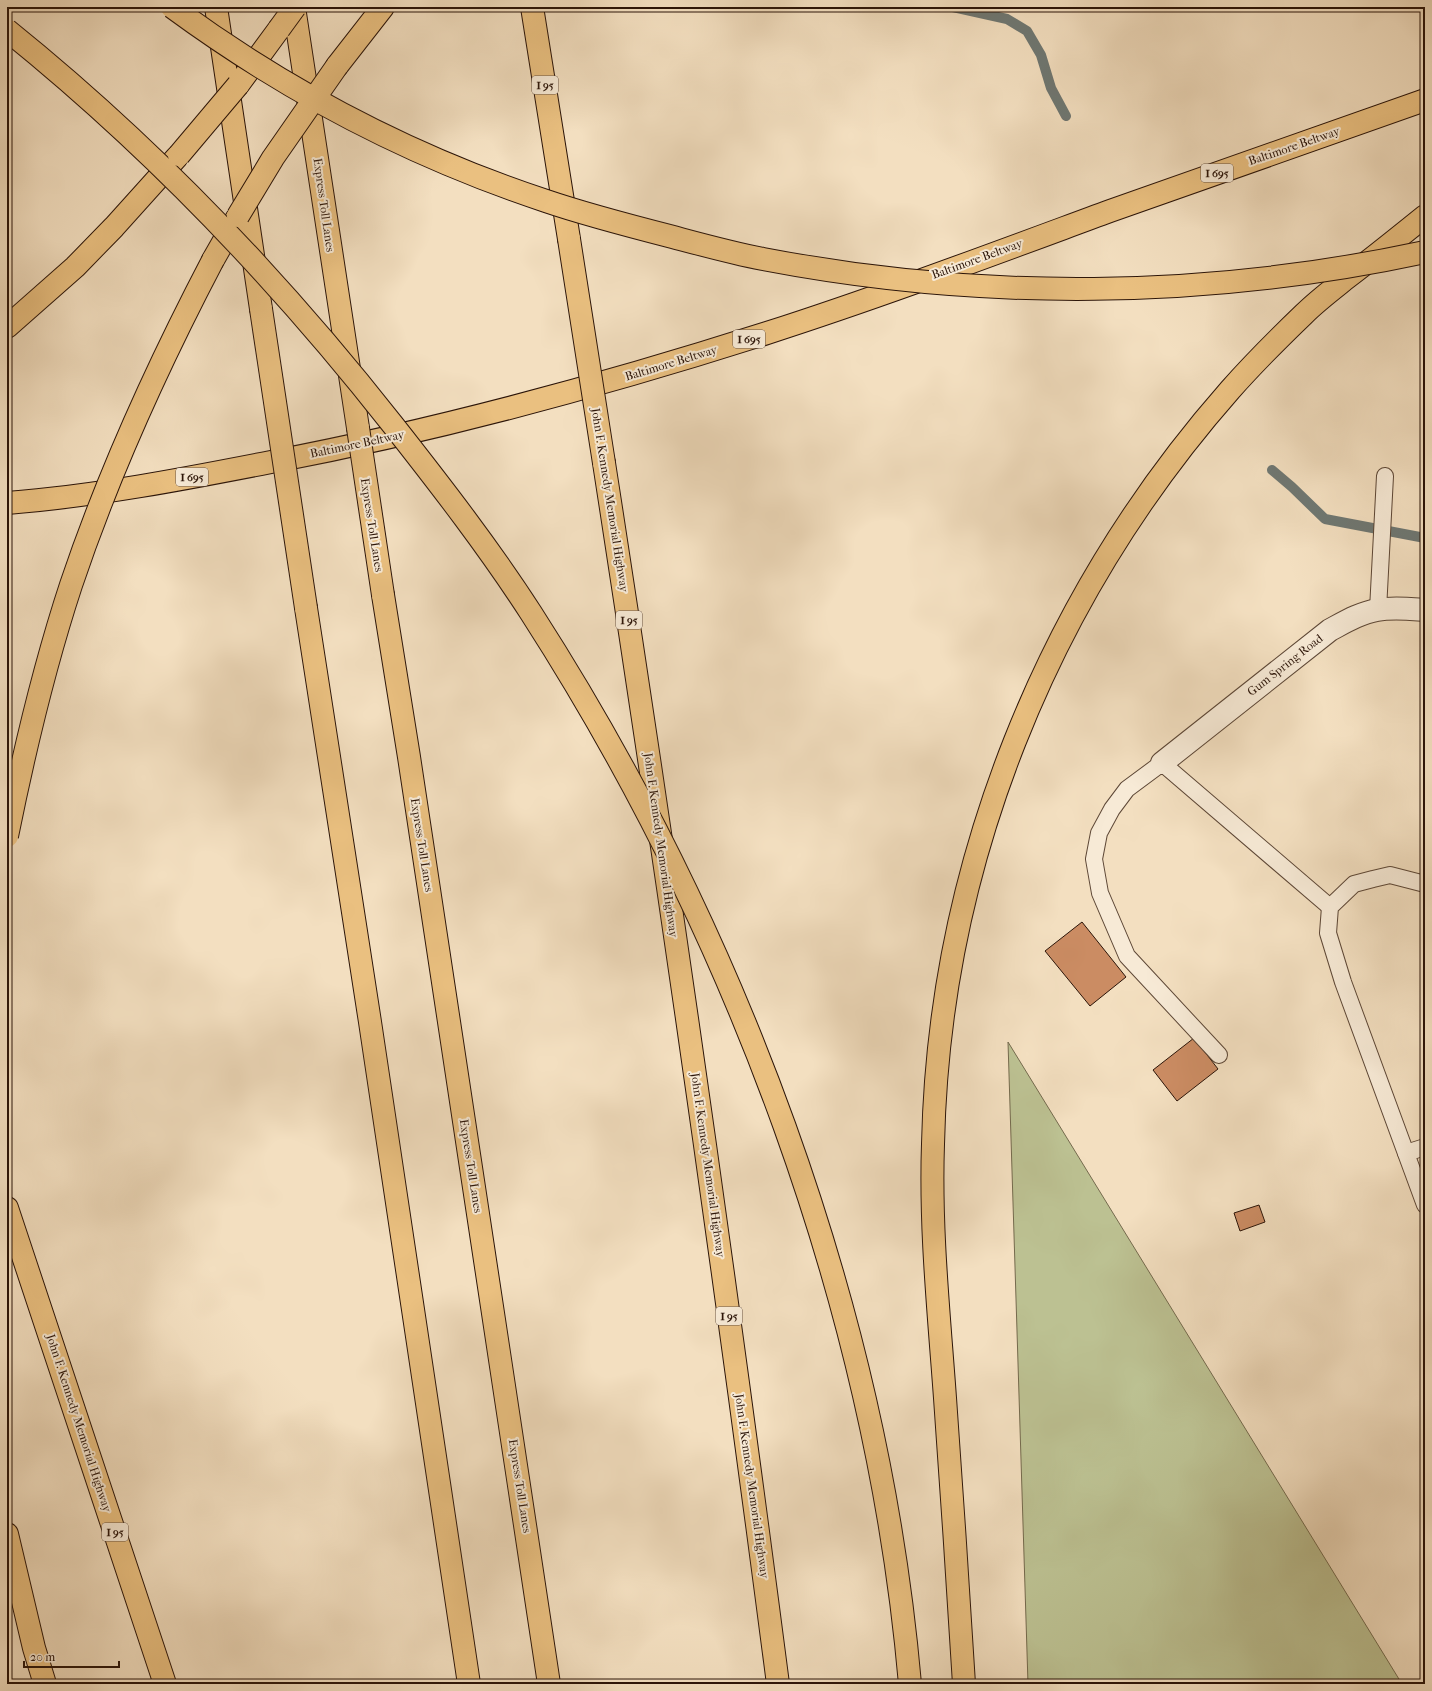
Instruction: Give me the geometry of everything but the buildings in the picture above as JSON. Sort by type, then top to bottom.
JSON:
[{"type":"highway","points":[[172,7],[226,45],[333,108],[383,134],[436,158],[490,181],[545,201],[645,230],[760,258],[874,277],[928,283],[1009,288],[1107,290],[1163,288],[1279,277],[1358,265],[1425,252]]},
{"type":"highway","points":[[216,7],[469,1684]]},
{"type":"highway","points":[[7,327],[85,257],[180,155],[238,85],[295,7]]},
{"type":"highway","name":"Express Toll Lanes","points":[[295,7],[549,1684]]},
{"type":"highway","points":[[7,836],[19,776],[40,692],[71,586],[98,510],[133,423],[194,296],[238,216],[273,158],[351,47],[382,7]]},
{"type":"highway","name":"John F. Kennedy Memorial Highway","points":[[532,7],[638,679],[709,1173],[778,1684]]},
{"type":"highway","points":[[7,30],[136,142],[192,196],[303,315],[373,400],[434,478],[482,543],[528,610],[567,671],[630,781],[690,900],[731,990],[782,1121],[822,1239],[863,1397],[885,1499],[900,1592],[910,1684]]},
{"type":"highway","name":"Baltimore Beltway","points":[[7,503],[83,495],[142,486],[310,455],[479,417],[634,374],[857,303],[1221,171],[1425,100]]},
{"type":"highway","points":[[964,1684],[949,1443],[934,1245],[932,1142],[938,1051],[945,994],[965,895],[994,796],[1011,749],[1053,652],[1108,554],[1165,470],[1230,390],[1307,311],[1425,216]]},
{"type":"highway","name":"John F. Kennedy Memorial Highway","points":[[7,1208],[165,1684]]},
{"type":"highway","points":[[7,1534],[34,1648],[45,1684]]},
{"type":"street","name":"Gum Spring Road","points":[[1162,763],[1330,630],[1354,617],[1378,610],[1402,608],[1425,610]]},
{"type":"lane","points":[[1378,610],[1385,476]]},
{"type":"lane","points":[[1219,1055],[1127,956],[1100,893],[1094,859],[1099,833],[1112,809],[1127,789],[1162,763],[1330,907]]},
{"type":"lane","points":[[1425,884],[1390,875],[1372,878],[1354,884],[1330,907],[1328,933],[1343,982],[1425,1205]]},
{"type":"lane","points":[[1406,1153],[1425,1147]]},
{"type":"green space","points":[[1008,1042],[1402,1684],[1028,1684]]},
{"type":"waterway","points":[[953,7],[1007,19],[1027,31],[1041,55],[1051,88],[1066,116]]},
{"type":"waterway","points":[[1272,470],[1325,519],[1425,538]]}]
